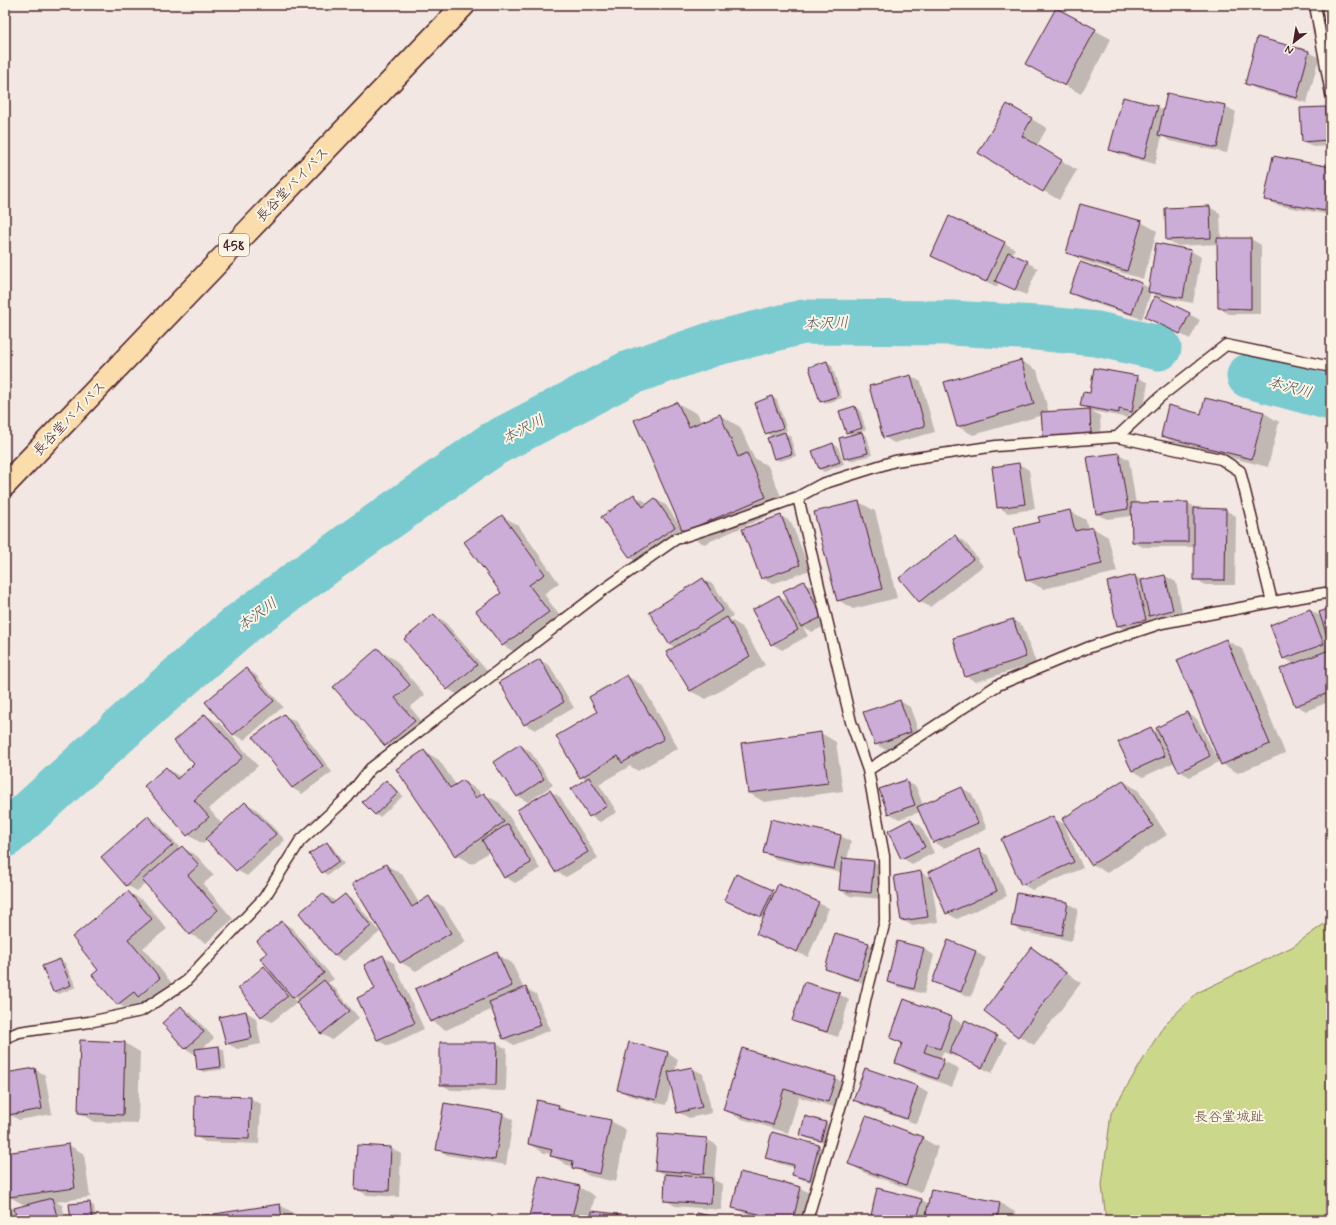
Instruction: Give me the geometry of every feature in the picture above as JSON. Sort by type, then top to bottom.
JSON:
[{"type":"highway","name":"長谷堂バイパス","points":[[5,485],[464,5]]},
{"type":"lane","points":[[1315,5],[1331,94]]},
{"type":"lane","points":[[1117,437],[1160,397],[1226,345],[1331,367]]},
{"type":"lane","points":[[5,1038],[19,1032],[89,1022],[141,1011],[184,983],[264,898],[300,841],[348,797],[370,769],[603,590],[676,539],[798,497],[822,484],[895,461],[996,446],[1117,437],[1221,459],[1240,471],[1272,602]]},
{"type":"lane","points":[[798,497],[850,722],[868,770],[884,856],[885,921],[866,996],[848,1081],[807,1220]]},
{"type":"lane","points":[[868,770],[998,685],[1087,648],[1162,623],[1331,592]]},
{"type":"green space","name":"長谷堂城趾","points":[[1331,919],[1331,1220],[1106,1220],[1102,1185],[1111,1113],[1164,1025],[1197,993],[1292,947]]},
{"type":"building","points":[[1056,8],[1096,29],[1065,86],[1025,64]]},
{"type":"building","points":[[1257,37],[1309,51],[1297,98],[1245,84]]},
{"type":"building","points":[[1167,93],[1226,105],[1217,148],[1158,135]]},
{"type":"building","points":[[1123,97],[1158,106],[1144,159],[1109,150]]},
{"type":"building","points":[[1007,104],[1032,118],[1022,136],[1062,160],[1043,192],[978,153]]},
{"type":"building","points":[[1326,107],[1328,140],[1302,142],[1300,108]]},
{"type":"building","points":[[1273,156],[1331,167],[1331,177],[1325,211],[1264,200]]},
{"type":"building","points":[[1080,204],[1142,221],[1127,271],[1066,253]]},
{"type":"building","points":[[1210,206],[1211,238],[1166,240],[1165,208]]},
{"type":"building","points":[[949,216],[1005,242],[986,282],[931,256]]},
{"type":"building","points":[[1217,238],[1251,238],[1251,309],[1218,308]]},
{"type":"building","points":[[1156,243],[1191,250],[1183,298],[1148,292]]},
{"type":"building","points":[[1008,252],[1028,261],[1015,290],[995,281]]},
{"type":"building","points":[[1080,262],[1142,283],[1132,314],[1069,293]]},
{"type":"building","points":[[1155,296],[1190,313],[1180,334],[1145,317]]},
{"type":"building","points":[[1021,360],[1034,404],[957,427],[944,382]]},
{"type":"building","points":[[827,361],[838,396],[820,402],[809,367]]},
{"type":"building","points":[[1094,368],[1138,376],[1132,412],[1119,409],[1119,413],[1080,406],[1083,392],[1090,393]]},
{"type":"building","points":[[911,375],[925,426],[883,438],[869,386]]},
{"type":"building","points":[[772,396],[783,428],[765,434],[755,403]]},
{"type":"building","points":[[1205,398],[1264,412],[1252,459],[1161,436],[1168,405],[1201,414]]},
{"type":"building","points":[[677,402],[689,427],[720,414],[738,457],[747,453],[766,497],[683,532],[634,420]]},
{"type":"building","points":[[855,406],[862,428],[846,433],[839,411]]},
{"type":"building","points":[[1090,409],[1091,434],[1043,437],[1041,412]]},
{"type":"building","points":[[785,432],[792,454],[774,459],[767,438]]},
{"type":"building","points":[[862,432],[868,453],[844,459],[839,438]]},
{"type":"building","points":[[833,443],[840,462],[819,469],[812,451]]},
{"type":"building","points":[[1119,453],[1128,509],[1096,514],[1087,457]]},
{"type":"building","points":[[1019,463],[1025,504],[997,508],[992,467]]},
{"type":"building","points":[[634,494],[643,507],[655,498],[675,527],[630,558],[601,517]]},
{"type":"building","points":[[859,501],[882,589],[837,601],[814,512]]},
{"type":"building","points":[[1188,502],[1188,542],[1132,542],[1131,503]]},
{"type":"building","points":[[1194,508],[1226,509],[1225,580],[1194,580]]},
{"type":"building","points":[[1070,510],[1075,531],[1093,527],[1102,564],[1026,581],[1014,528],[1040,522],[1038,517]]},
{"type":"building","points":[[502,515],[545,574],[529,585],[549,612],[502,646],[476,611],[501,593],[464,542]]},
{"type":"building","points":[[781,515],[800,565],[761,579],[742,529]]},
{"type":"building","points":[[955,535],[973,559],[919,602],[899,578]]},
{"type":"building","points":[[1135,575],[1146,620],[1117,626],[1107,582]]},
{"type":"building","points":[[1165,575],[1173,610],[1149,616],[1141,580]]},
{"type":"building","points":[[703,578],[723,610],[669,644],[649,612]]},
{"type":"building","points":[[804,581],[822,617],[801,627],[783,591]]},
{"type":"building","points":[[779,595],[798,630],[771,645],[752,610]]},
{"type":"building","points":[[1331,608],[1331,641],[1329,642],[1319,612]]},
{"type":"building","points":[[1310,609],[1324,644],[1283,659],[1270,625]]},
{"type":"building","points":[[434,614],[477,665],[447,690],[404,639]]},
{"type":"building","points":[[727,617],[750,656],[690,691],[666,652]]},
{"type":"building","points":[[1013,619],[1026,657],[965,677],[953,638]]},
{"type":"building","points":[[1226,639],[1270,744],[1221,765],[1177,660]]},
{"type":"building","points":[[378,648],[410,685],[395,698],[415,721],[385,746],[333,687]]},
{"type":"building","points":[[1329,650],[1331,655],[1331,692],[1295,706],[1280,669]]},
{"type":"building","points":[[540,659],[564,702],[524,725],[499,682]]},
{"type":"building","points":[[246,668],[274,701],[233,735],[205,702]]},
{"type":"building","points":[[627,675],[664,739],[622,763],[618,756],[580,778],[556,736],[597,712],[589,697]]},
{"type":"building","points":[[900,700],[911,732],[875,745],[863,712]]},
{"type":"building","points":[[1187,712],[1210,756],[1179,772],[1156,728]]},
{"type":"building","points":[[205,714],[243,757],[194,800],[209,817],[187,836],[144,786],[166,767],[177,779],[194,764],[174,741]]},
{"type":"building","points":[[284,714],[323,766],[292,788],[253,737]]},
{"type":"building","points":[[1151,727],[1165,756],[1132,771],[1118,742]]},
{"type":"building","points":[[821,732],[828,783],[748,793],[741,743]]},
{"type":"building","points":[[520,744],[544,779],[517,797],[493,762]]},
{"type":"building","points":[[424,750],[450,788],[463,780],[476,798],[484,793],[504,822],[455,856],[396,769]]},
{"type":"building","points":[[589,777],[607,806],[589,817],[571,789]]},
{"type":"building","points":[[386,780],[398,793],[375,815],[362,802]]},
{"type":"building","points":[[906,780],[915,805],[888,814],[879,789]]},
{"type":"building","points":[[1123,780],[1153,826],[1091,865],[1062,819]]},
{"type":"building","points":[[962,787],[978,823],[933,843],[917,807]]},
{"type":"building","points":[[550,790],[588,852],[555,872],[517,810]]},
{"type":"building","points":[[245,802],[276,834],[236,871],[205,839]]},
{"type":"building","points":[[148,816],[173,845],[126,886],[101,857]]},
{"type":"building","points":[[1053,816],[1074,862],[1021,885],[1001,839]]},
{"type":"building","points":[[771,819],[841,835],[834,869],[763,853]]},
{"type":"building","points":[[911,819],[925,847],[901,859],[888,831]]},
{"type":"building","points":[[508,824],[531,863],[504,878],[482,840]]},
{"type":"building","points":[[327,842],[339,861],[322,873],[309,854]]},
{"type":"building","points":[[182,846],[199,865],[188,875],[218,910],[190,935],[142,880]]},
{"type":"building","points":[[979,849],[997,891],[946,914],[928,872]]},
{"type":"building","points":[[842,858],[874,861],[871,893],[839,890]]},
{"type":"building","points":[[386,864],[412,907],[429,896],[451,933],[400,963],[352,884]]},
{"type":"building","points":[[921,871],[928,917],[901,921],[894,876]]},
{"type":"building","points":[[736,874],[773,890],[761,917],[724,900]]},
{"type":"building","points":[[778,884],[819,902],[797,952],[756,934]]},
{"type":"building","points":[[128,891],[152,919],[128,939],[160,978],[138,997],[134,992],[117,1005],[92,975],[98,970],[72,937]]},
{"type":"building","points":[[323,893],[332,904],[345,894],[371,926],[334,956],[299,913]]},
{"type":"building","points":[[1017,893],[1068,902],[1062,935],[1011,926]]},
{"type":"building","points":[[282,921],[324,973],[293,998],[260,958],[267,953],[257,941]]},
{"type":"building","points":[[835,933],[869,943],[858,980],[825,969]]},
{"type":"building","points":[[948,940],[976,951],[961,992],[932,982]]},
{"type":"building","points":[[897,941],[924,948],[914,989],[887,982]]},
{"type":"building","points":[[1031,947],[1066,973],[1018,1037],[984,1011]]},
{"type":"building","points":[[497,952],[512,986],[430,1022],[415,989]]},
{"type":"building","points":[[383,955],[415,1023],[377,1040],[357,998],[375,989],[364,965]]},
{"type":"building","points":[[60,959],[71,985],[53,992],[42,966]]},
{"type":"building","points":[[264,966],[288,996],[261,1017],[238,988]]},
{"type":"building","points":[[324,980],[350,1011],[321,1034],[296,1002]]},
{"type":"building","points":[[804,982],[840,993],[827,1032],[792,1021]]},
{"type":"building","points":[[526,987],[541,1025],[503,1039],[489,1002]]},
{"type":"building","points":[[904,999],[952,1017],[940,1049],[927,1044],[924,1052],[944,1059],[937,1079],[895,1063],[902,1043],[890,1038]]},
{"type":"building","points":[[181,1006],[204,1032],[185,1049],[162,1023]]},
{"type":"building","points":[[246,1011],[252,1038],[226,1044],[219,1017]]},
{"type":"building","points":[[965,1020],[997,1036],[982,1068],[949,1052]]},
{"type":"building","points":[[80,1040],[125,1042],[123,1115],[78,1113]]},
{"type":"building","points":[[440,1042],[497,1042],[496,1085],[440,1085]]},
{"type":"building","points":[[629,1042],[668,1052],[656,1100],[617,1090]]},
{"type":"building","points":[[219,1046],[221,1067],[197,1070],[195,1049]]},
{"type":"building","points":[[742,1048],[836,1077],[828,1102],[784,1089],[773,1125],[723,1110]]},
{"type":"building","points":[[692,1067],[702,1107],[677,1113],[668,1072]]},
{"type":"building","points":[[35,1068],[42,1109],[8,1115],[5,1097],[5,1073]]},
{"type":"building","points":[[865,1068],[918,1086],[907,1119],[853,1100]]},
{"type":"building","points":[[195,1095],[251,1097],[249,1139],[194,1137]]},
{"type":"building","points":[[537,1100],[559,1105],[558,1109],[611,1120],[600,1174],[572,1168],[573,1161],[550,1156],[552,1150],[528,1144]]},
{"type":"building","points":[[444,1103],[503,1113],[495,1160],[436,1150]]},
{"type":"building","points":[[805,1116],[826,1122],[821,1141],[800,1135]]},
{"type":"building","points":[[866,1116],[923,1137],[906,1185],[848,1164]]},
{"type":"building","points":[[772,1132],[819,1145],[810,1180],[792,1175],[794,1165],[765,1158]]},
{"type":"building","points":[[658,1134],[707,1138],[704,1174],[655,1170]]},
{"type":"building","points":[[69,1144],[75,1188],[9,1197],[5,1169],[5,1153]]},
{"type":"building","points":[[357,1145],[391,1147],[389,1191],[355,1190]]},
{"type":"building","points":[[740,1172],[801,1187],[793,1220],[785,1220],[732,1208]]},
{"type":"building","points":[[665,1174],[712,1178],[711,1204],[664,1201]]},
{"type":"building","points":[[539,1176],[580,1186],[571,1220],[528,1220]]},
{"type":"building","points":[[877,1188],[922,1199],[917,1220],[870,1220]]},
{"type":"building","points":[[931,1189],[1000,1202],[997,1220],[925,1220]]},
{"type":"building","points":[[52,1198],[58,1220],[17,1220],[14,1208]]},
{"type":"building","points":[[90,1202],[92,1220],[71,1220],[69,1204]]},
{"type":"building","points":[[5,1203],[9,1220],[5,1220]]},
{"type":"building","points":[[280,1204],[282,1220],[215,1220],[214,1214]]},
{"type":"building","points":[[592,1211],[618,1214],[617,1220],[591,1220]]},
{"type":"building","points":[[696,1213],[731,1220],[695,1220]]},
{"type":"building","points":[[209,1215],[210,1220],[174,1220],[174,1218]]},
{"type":"building","points":[[399,1215],[400,1220],[357,1220],[357,1217]]},
{"type":"waterway","name":"本沢川","points":[[5,835],[147,706],[240,625],[355,541],[493,444],[629,373],[713,344],[803,322],[952,323],[1037,328],[1097,334],[1159,348]]},
{"type":"waterway","name":"本沢川","points":[[1249,376],[1331,398]]}]
